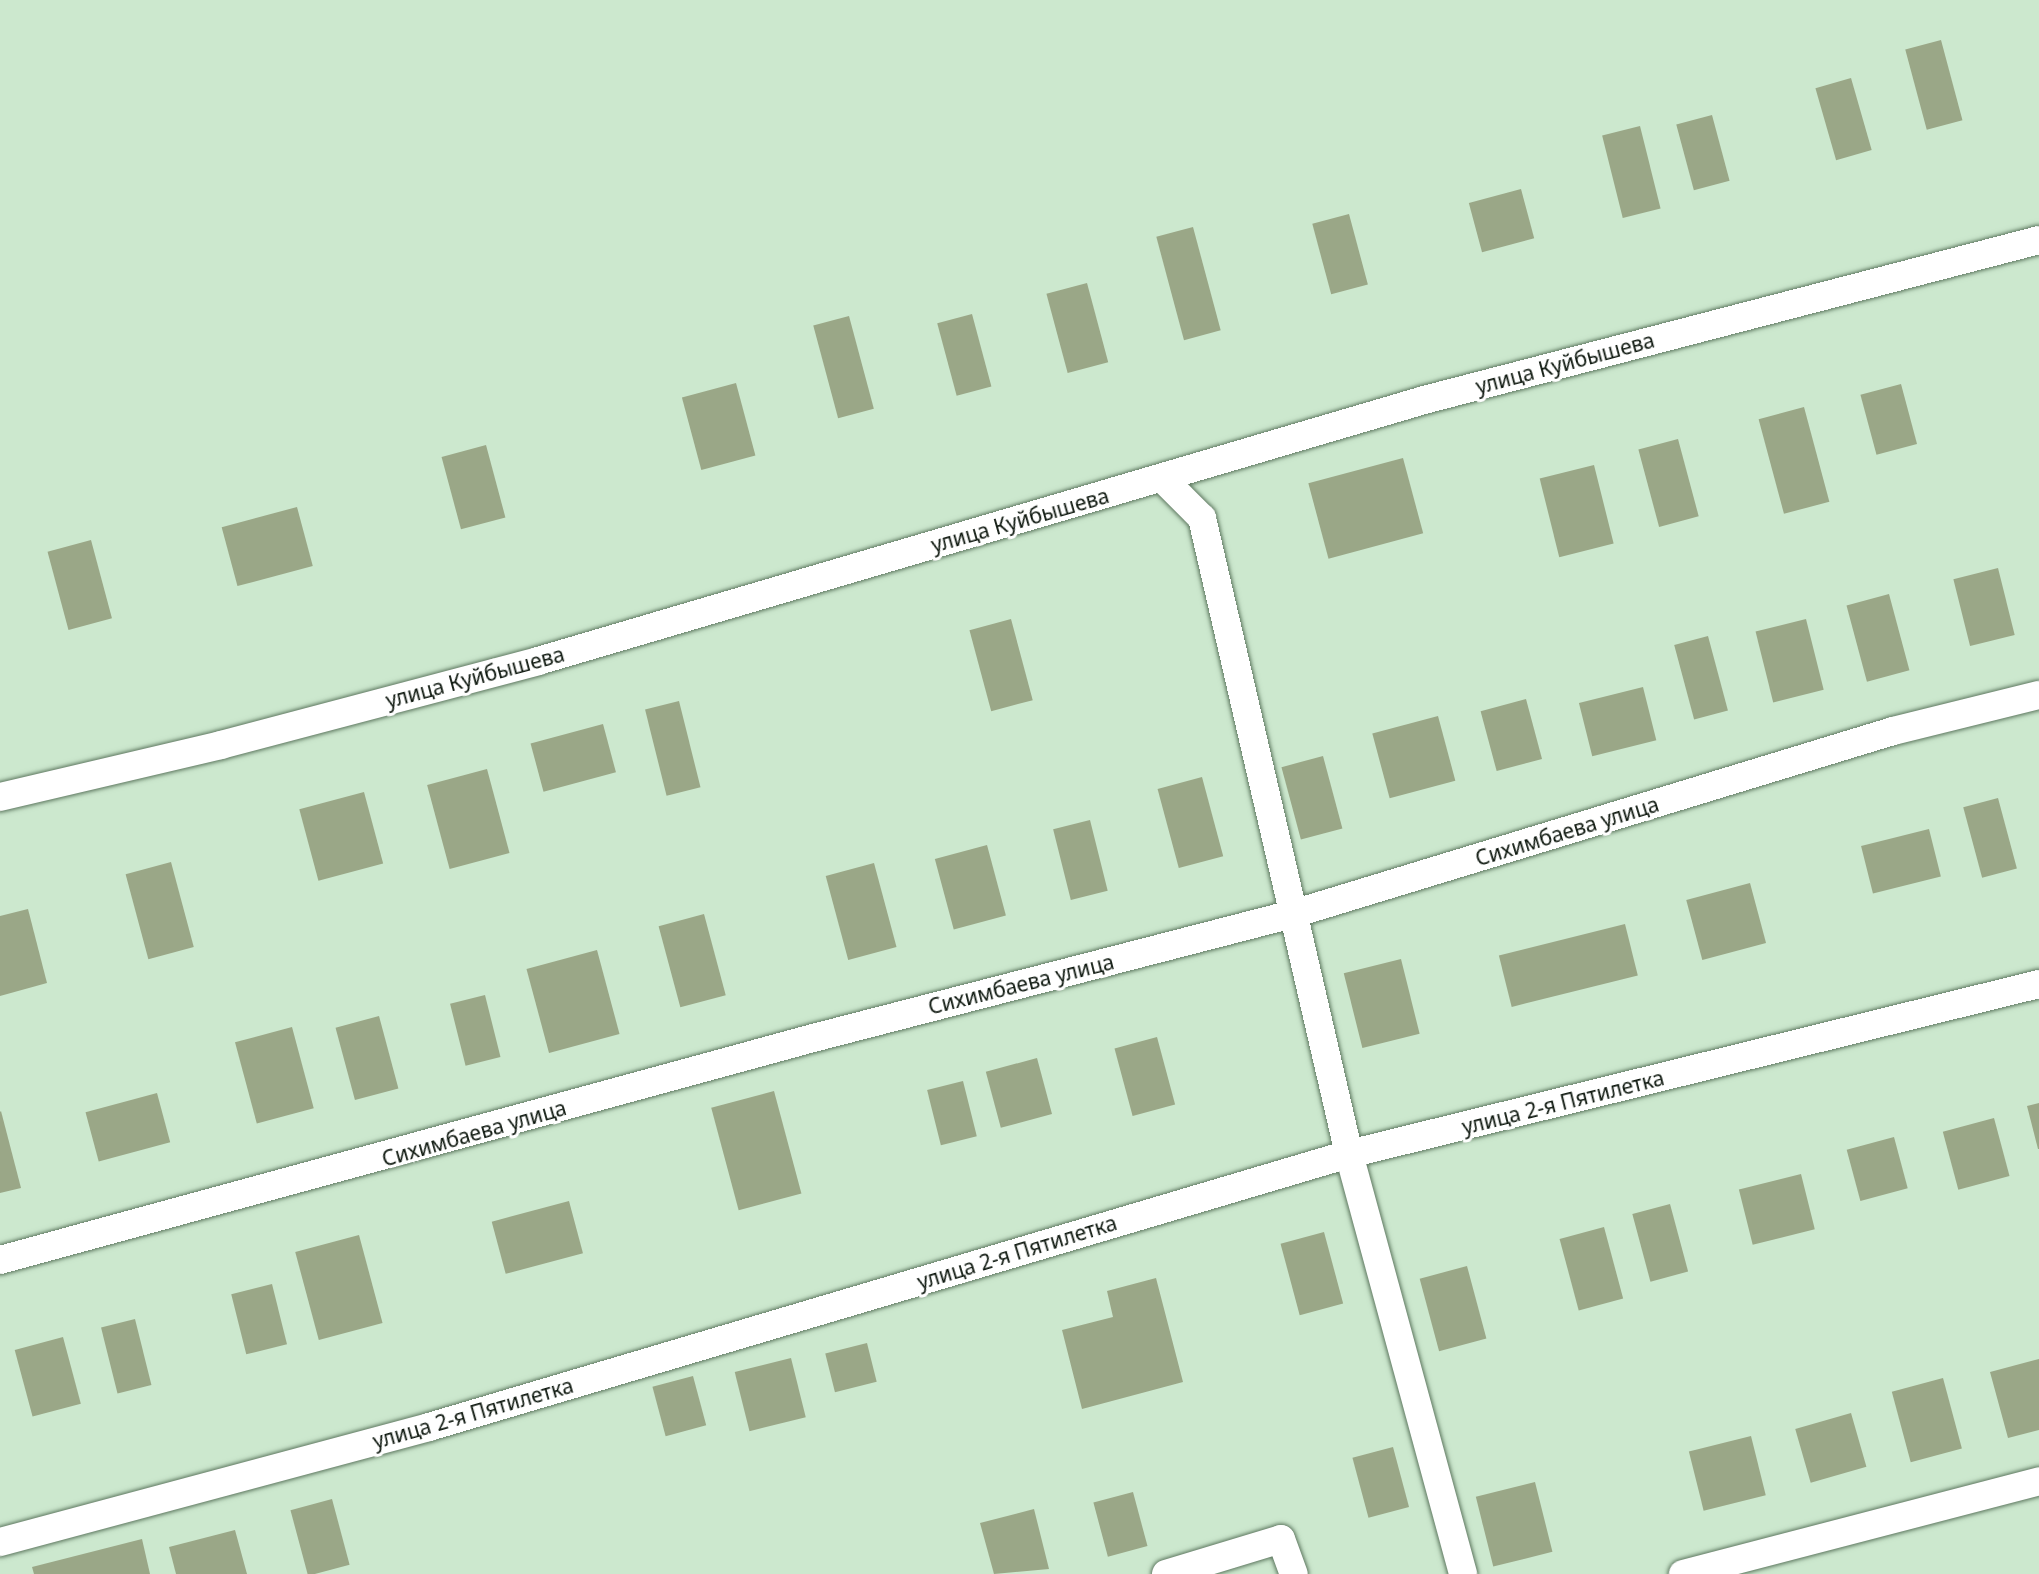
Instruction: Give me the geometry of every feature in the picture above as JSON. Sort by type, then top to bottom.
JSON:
[{"type":"street","name":"улица Куйбышева","points":[[0,797],[221,745],[525,664],[1163,479],[1424,400],[2039,240]]},
{"type":"street","points":[[1163,479],[1202,518],[1296,913],[1349,1153],[1463,1574]]},
{"type":"street","name":"Сихимбаева улица","points":[[0,1260],[817,1037],[1296,913],[1893,732],[2039,695]]},
{"type":"street","name":"улица 2-я Пятилетка","points":[[0,1542],[429,1427],[1349,1153],[2039,984]]},
{"type":"street","points":[[1683,1574],[2039,1481]]},
{"type":"street","points":[[1166,1574],[1281,1539],[1294,1574]]},
{"type":"building","points":[[1941,40],[1962,120],[1927,130],[1905,50]]},
{"type":"building","points":[[1851,78],[1872,150],[1836,160],[1815,88]]},
{"type":"building","points":[[1712,115],[1730,181],[1694,190],[1676,125]]},
{"type":"building","points":[[1640,126],[1661,208],[1623,218],[1602,135]]},
{"type":"building","points":[[1521,189],[1534,238],[1482,252],[1469,203]]},
{"type":"building","points":[[1349,214],[1368,285],[1331,294],[1312,224]]},
{"type":"building","points":[[1193,227],[1221,330],[1184,340],[1156,237]]},
{"type":"building","points":[[1087,283],[1108,362],[1068,373],[1046,294]]},
{"type":"building","points":[[972,314],[991,386],[957,396],[937,323]]},
{"type":"building","points":[[849,316],[874,409],[838,418],[813,326]]},
{"type":"building","points":[[736,383],[755,455],[701,470],[682,397]]},
{"type":"building","points":[[1901,384],[1917,444],[1876,455],[1860,395]]},
{"type":"building","points":[[1804,407],[1829,502],[1784,514],[1759,419]]},
{"type":"building","points":[[1678,439],[1699,516],[1659,527],[1638,450]]},
{"type":"building","points":[[486,445],[505,517],[461,529],[442,457]]},
{"type":"building","points":[[1403,458],[1423,533],[1329,559],[1308,483]]},
{"type":"building","points":[[1594,465],[1614,544],[1559,557],[1540,479]]},
{"type":"building","points":[[297,507],[313,566],[237,586],[222,527]]},
{"type":"building","points":[[91,540],[112,618],[68,630],[48,552]]},
{"type":"building","points":[[1998,568],[2015,635],[1970,646],[1953,579]]},
{"type":"building","points":[[1889,594],[1909,670],[1867,682],[1846,605]]},
{"type":"building","points":[[1011,619],[1033,700],[991,711],[969,630]]},
{"type":"building","points":[[1806,619],[1824,690],[1773,702],[1756,632]]},
{"type":"building","points":[[1708,636],[1728,710],[1694,719],[1674,645]]},
{"type":"building","points":[[1643,687],[1656,740],[1592,756],[1579,703]]},
{"type":"building","points":[[1526,699],[1542,759],[1497,771],[1481,711]]},
{"type":"building","points":[[679,701],[701,787],[667,796],[645,709]]},
{"type":"building","points":[[1438,716],[1455,781],[1390,798],[1372,734]]},
{"type":"building","points":[[603,724],[616,772],[543,792],[531,743]]},
{"type":"building","points":[[1323,756],[1342,828],[1301,840],[1281,767]]},
{"type":"building","points":[[487,769],[510,853],[450,869],[427,785]]},
{"type":"building","points":[[1202,777],[1223,856],[1179,868],[1158,789]]},
{"type":"building","points":[[364,792],[383,863],[318,881],[299,809]]},
{"type":"building","points":[[1998,798],[2017,869],[1982,878],[1963,807]]},
{"type":"building","points":[[1090,820],[1108,891],[1071,900],[1053,829]]},
{"type":"building","points":[[1929,829],[1941,877],[1873,893],[1861,846]]},
{"type":"building","points":[[987,845],[1006,916],[954,929],[935,859]]},
{"type":"building","points":[[171,862],[194,947],[148,959],[126,874]]},
{"type":"building","points":[[874,863],[897,947],[848,960],[826,876]]},
{"type":"building","points":[[1750,883],[1766,943],[1702,960],[1686,900]]},
{"type":"building","points":[[28,909],[47,983],[0,996],[0,916]]},
{"type":"building","points":[[704,914],[726,995],[680,1007],[659,926]]},
{"type":"building","points":[[1625,924],[1638,975],[1512,1007],[1499,955]]},
{"type":"building","points":[[597,950],[620,1034],[549,1053],[526,969]]},
{"type":"building","points":[[1401,959],[1420,1034],[1362,1048],[1344,973]]},
{"type":"building","points":[[485,995],[500,1057],[466,1066],[450,1004]]},
{"type":"building","points":[[379,1016],[398,1088],[355,1100],[336,1028]]},
{"type":"building","points":[[292,1027],[314,1108],[257,1123],[235,1042]]},
{"type":"building","points":[[1157,1037],[1175,1105],[1133,1116],[1114,1048]]},
{"type":"building","points":[[1037,1058],[1052,1114],[1001,1128],[986,1072]]},
{"type":"building","points":[[963,1081],[977,1136],[941,1145],[927,1090]]},
{"type":"building","points":[[774,1091],[801,1193],[739,1210],[711,1108]]},
{"type":"building","points":[[157,1093],[170,1142],[99,1161],[86,1112]]},
{"type":"building","points":[[2039,1103],[2039,1149],[2038,1149],[2027,1106]]},
{"type":"building","points":[[0,1112],[21,1188],[0,1193]]},
{"type":"building","points":[[1994,1118],[2010,1176],[1958,1190],[1943,1132]]},
{"type":"building","points":[[1894,1137],[1908,1188],[1860,1201],[1847,1150]]},
{"type":"building","points":[[1801,1174],[1815,1229],[1753,1245],[1739,1189]]},
{"type":"building","points":[[569,1201],[583,1253],[506,1274],[492,1222]]},
{"type":"building","points":[[1670,1204],[1688,1272],[1650,1282],[1632,1214]]},
{"type":"building","points":[[1604,1227],[1623,1298],[1579,1310],[1560,1239]]},
{"type":"building","points":[[1324,1232],[1343,1303],[1300,1315],[1281,1244]]},
{"type":"building","points":[[359,1235],[383,1323],[319,1340],[295,1252]]},
{"type":"building","points":[[1467,1266],[1486,1338],[1439,1351],[1420,1279]]},
{"type":"building","points":[[1156,1278],[1183,1382],[1082,1409],[1062,1330],[1113,1317],[1107,1291]]},
{"type":"building","points":[[272,1284],[287,1344],[246,1354],[231,1294]]},
{"type":"building","points":[[135,1319],[151,1385],[117,1393],[101,1327]]},
{"type":"building","points":[[63,1337],[81,1404],[33,1417],[15,1350]]},
{"type":"building","points":[[867,1343],[877,1382],[835,1392],[825,1353]]},
{"type":"building","points":[[791,1358],[806,1417],[749,1431],[735,1372]]},
{"type":"building","points":[[2039,1359],[2039,1430],[2008,1438],[1990,1372]]},
{"type":"building","points":[[693,1376],[706,1425],[666,1436],[652,1387]]},
{"type":"building","points":[[1943,1378],[1962,1449],[1911,1462],[1892,1392]]},
{"type":"building","points":[[1851,1413],[1866,1467],[1811,1483],[1795,1429]]},
{"type":"building","points":[[1751,1436],[1766,1495],[1704,1511],[1689,1451]]},
{"type":"building","points":[[1393,1447],[1409,1507],[1368,1518],[1352,1458]]},
{"type":"building","points":[[1535,1482],[1552,1552],[1493,1567],[1476,1497]]},
{"type":"building","points":[[1133,1492],[1147,1546],[1108,1557],[1093,1503]]},
{"type":"building","points":[[332,1499],[350,1565],[308,1574],[290,1510]]},
{"type":"building","points":[[1034,1509],[1049,1569],[994,1574],[980,1523]]},
{"type":"building","points":[[235,1530],[247,1574],[176,1574],[169,1547]]},
{"type":"building","points":[[142,1539],[150,1574],[34,1574],[32,1567]]}]
